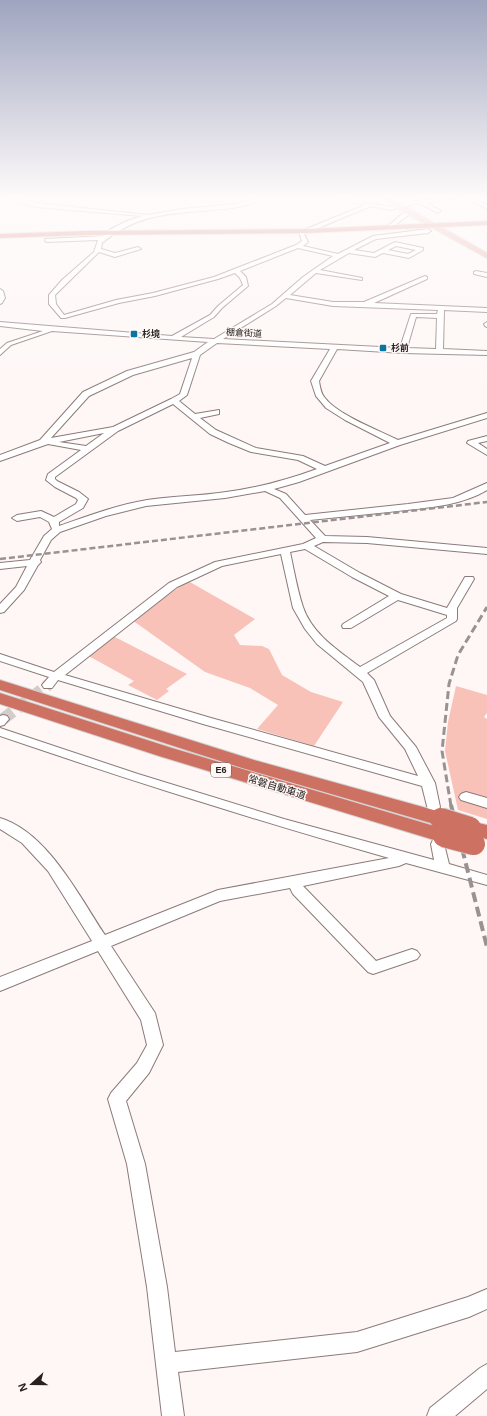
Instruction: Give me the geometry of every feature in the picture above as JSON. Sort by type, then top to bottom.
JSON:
[{"type":"highway","name":"常磐自動車道","points":[[0,685],[439,826]]},
{"type":"highway","name":"常磐自動車道","points":[[0,698],[239,775],[480,837]]},
{"type":"street","points":[[63,317],[57,312],[52,301],[52,295],[84,264]]},
{"type":"street","points":[[63,317],[118,301],[187,286],[253,264]]},
{"type":"street","points":[[43,442],[86,394],[130,373],[197,354],[215,341],[274,305],[305,278],[327,264]]},
{"type":"street","points":[[174,338],[212,316],[220,307],[246,285],[242,277],[236,271]]},
{"type":"street","points":[[317,271],[360,279]]},
{"type":"street","points":[[476,273],[487,275]]},
{"type":"street","points":[[364,304],[425,278]]},
{"type":"street","points":[[0,291],[2,298],[0,302]]},
{"type":"street","points":[[286,296],[326,304],[364,304],[487,310]]},
{"type":"street","points":[[406,299],[438,308]]},
{"type":"street","points":[[438,308],[440,316],[439,352]]},
{"type":"street","points":[[402,351],[413,315],[440,316]]},
{"type":"street","points":[[0,353],[9,344],[52,330],[63,321],[63,317]]},
{"type":"street","name":"棚倉街道","points":[[0,324],[52,330],[215,341],[402,351],[487,353]]},
{"type":"street","points":[[335,347],[315,381],[318,393],[324,402],[339,412],[397,443]]},
{"type":"street","points":[[0,610],[20,588],[36,562],[47,538],[56,525],[80,506],[83,499],[54,484],[50,480],[51,476],[115,429],[174,401],[183,395],[197,354]]},
{"type":"street","points":[[174,401],[212,432],[242,446],[254,450],[300,458],[324,469]]},
{"type":"street","points":[[193,416],[216,412]]},
{"type":"street","points":[[17,518],[40,514],[56,525],[146,503],[225,495],[266,488],[397,443],[487,415]]},
{"type":"street","points":[[0,458],[43,442],[115,429]]},
{"type":"street","points":[[487,438],[471,444],[487,452]]},
{"type":"street","points":[[43,442],[89,449]]},
{"type":"street","points":[[304,518],[408,507],[455,500],[477,492],[487,486]]},
{"type":"street","points":[[266,488],[283,496],[322,539]]},
{"type":"street","points":[[52,681],[173,585],[196,573],[219,564],[306,546],[322,539],[375,541],[487,551]]},
{"type":"street","points":[[306,546],[356,575],[397,596],[452,613]]},
{"type":"street","points":[[285,551],[301,616],[330,651],[360,672],[368,680],[385,717],[410,748],[428,784],[439,826],[442,867]]},
{"type":"street","points":[[0,566],[36,562]]},
{"type":"street","points":[[360,672],[452,619],[452,608],[468,579]]},
{"type":"street","points":[[347,626],[397,596]]},
{"type":"street","points":[[0,657],[52,681],[214,723],[428,784]]},
{"type":"street","points":[[1,724],[133,777],[259,816],[487,880]]},
{"type":"street","points":[[466,797],[487,803]]},
{"type":"street","points":[[0,823],[27,838],[53,867],[148,1018],[155,1045],[143,1068],[116,1099],[136,1164],[157,1287],[174,1416]]},
{"type":"street","points":[[0,984],[218,896],[399,861],[403,857]]},
{"type":"street","points":[[294,882],[298,890],[373,968],[412,955]]},
{"type":"street","points":[[167,1363],[357,1342],[468,1307],[487,1299]]},
{"type":"street","points":[[438,1416],[487,1375]]},
{"type":"shaded area","points":[[188,581],[255,619],[234,635],[240,645],[262,646],[269,649],[282,675],[311,692],[343,702],[314,746],[257,729],[278,705],[250,688],[205,672],[132,620]]},
{"type":"shaded area","points":[[113,636],[187,674],[166,689],[169,691],[157,700],[128,685],[134,681],[85,654]]},
{"type":"shaded area","points":[[456,686],[487,695],[487,713],[484,717],[487,719],[487,819],[458,810],[445,751],[448,722]]},
{"type":"tunnel","points":[[3,719],[48,685]]},
{"type":"railway","points":[[0,559],[487,502]]},
{"type":"railway","points":[[451,806],[442,751],[449,684],[458,655],[487,607]]},
{"type":"railway","points":[[451,805],[487,947]]},
{"type":"place","name":"杉境","points":[[134,334]]},
{"type":"place","name":"杉前","points":[[383,348]]}]
